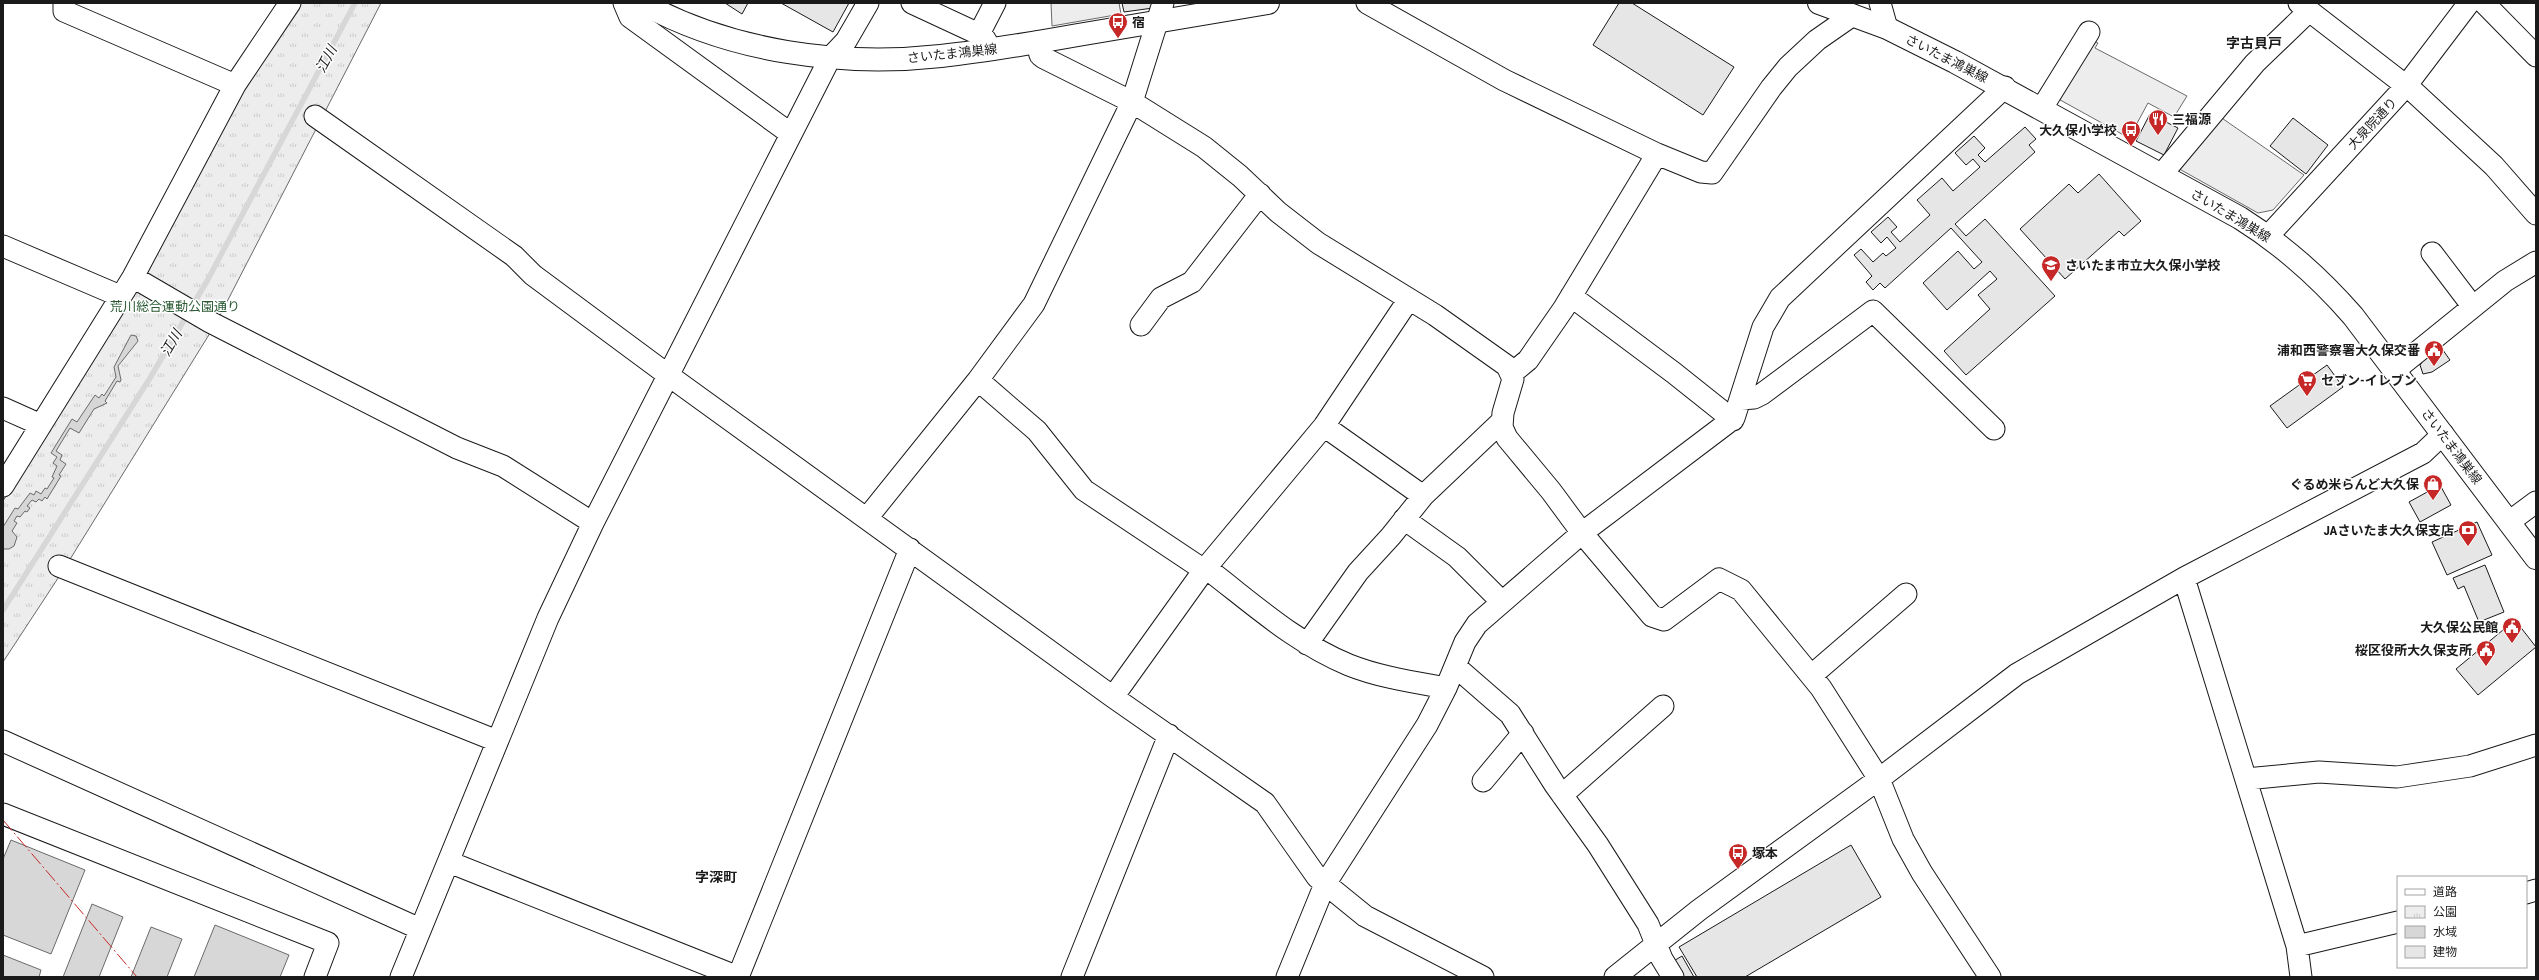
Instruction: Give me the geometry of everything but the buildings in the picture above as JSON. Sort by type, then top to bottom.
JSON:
[{"type":"main road","name":"さいたま鴻巣線","points":[[642,3],[684,24],[729,38],[830,58],[863,59],[934,56],[985,41],[1037,42],[1160,12],[1268,3]]},
{"type":"main road","name":"さいたま鴻巣線","points":[[1819,3],[1853,14],[1887,28],[2005,88],[2162,174],[2268,236],[2328,288],[2395,370],[2536,558]]},
{"type":"street","points":[[64,3],[64,11],[235,85]]},
{"type":"street","points":[[3,486],[133,277],[235,85],[290,3]]},
{"type":"street","points":[[624,3],[630,17],[791,134]]},
{"type":"street","points":[[401,977],[548,618],[593,523],[830,58],[846,41],[868,3]]},
{"type":"street","points":[[912,3],[985,41],[995,3]]},
{"type":"street","points":[[1367,3],[1497,76],[1657,154],[1701,172],[1712,173],[1771,88],[1788,67],[1816,40],[1853,14]]},
{"type":"street","points":[[1880,3],[1887,28]]},
{"type":"street","name":"大泉院通り","points":[[2268,236],[2406,86],[2469,3]]},
{"type":"street","points":[[2484,3],[2536,56]]},
{"type":"street","points":[[2162,174],[2303,7],[2406,86],[2481,153],[2514,186],[2536,214]]},
{"type":"street","points":[[867,518],[978,380],[1034,304],[1132,102],[1160,12]]},
{"type":"street","points":[[2042,108],[2089,32]]},
{"type":"street","points":[[1037,42],[1044,58],[1132,102],[1214,154],[1318,243],[1409,299],[1504,363],[1511,374],[1512,385],[1502,421],[1504,433],[1511,444],[1543,481],[1582,533],[1652,616],[1664,620],[1719,579],[1741,590],[1812,675],[1879,779],[1903,839],[1922,873],[1990,977]]},
{"type":"street","points":[[1287,977],[1325,884],[1427,725],[1446,688],[1472,630],[1582,533],[1733,420],[1763,327],[1780,298],[2005,88]]},
{"type":"street","points":[[315,116],[514,256],[533,275],[668,375],[910,548],[1113,696],[1266,803],[1313,871],[1325,884],[1373,921],[1483,977]]},
{"type":"street","points":[[1511,374],[1528,360],[1571,296],[1657,154]]},
{"type":"street","points":[[1141,325],[1161,298],[1192,282],[1260,194]]},
{"type":"street","points":[[3,246],[120,296]]},
{"type":"street","points":[[2432,253],[2473,307]]},
{"type":"street","points":[[2395,370],[2505,281],[2536,262]]},
{"type":"street","points":[[133,277],[202,317],[457,448],[503,466],[593,523]]},
{"type":"street","points":[[1571,296],[1674,373],[1733,420]]},
{"type":"street","points":[[1113,696],[1205,569],[1324,426],[1409,299]]},
{"type":"street","points":[[1741,399],[1754,398],[1762,394],[1873,311],[1994,429]]},
{"type":"street","points":[[978,380],[1037,431],[1084,490],[1205,569],[1307,644],[1349,665],[1374,673],[1446,688]]},
{"type":"street","points":[[3,408],[41,424]]},
{"type":"street","points":[[1307,644],[1358,572],[1423,496],[1502,421]]},
{"type":"street","points":[[1324,426],[1423,496]]},
{"type":"street","points":[[1615,977],[1656,943],[1879,779],[2017,674],[2184,578],[2423,453],[2443,434]]},
{"type":"street","points":[[2509,522],[2536,502]]},
{"type":"street","points":[[1404,519],[1457,557],[1502,602]]},
{"type":"street","points":[[449,862],[738,977],[910,548]]},
{"type":"street","points":[[59,566],[497,741]]},
{"type":"street","points":[[2184,578],[2297,946],[2301,977]]},
{"type":"street","points":[[1812,675],[1906,594]]},
{"type":"street","points":[[1456,666],[1504,706],[1523,733],[1562,795],[1598,845],[1648,924],[1673,977]]},
{"type":"street","points":[[1562,795],[1663,706]]},
{"type":"street","points":[[1483,781],[1523,733]]},
{"type":"street","points":[[1072,977],[1169,735]]},
{"type":"street","points":[[3,740],[420,929]]},
{"type":"street","points":[[2246,779],[2319,772],[2397,777],[2470,766],[2536,745]]},
{"type":"street","points":[[3,814],[328,943],[315,977]]},
{"type":"street","points":[[2297,946],[2397,922]]},
{"type":"green space","name":"荒川総合運動公園通り","points":[[300,3],[381,3],[215,325],[64,569],[3,662],[3,501],[148,266],[243,90]]},
{"type":"shaded area","points":[[1051,3],[1119,3],[1121,14],[1052,26]]},
{"type":"shaded area","points":[[2089,39],[2098,43],[2095,48],[2187,96],[2174,117],[2148,103],[2129,138],[2053,96]]},
{"type":"shaded area","points":[[2216,114],[2304,175],[2273,210],[2258,213],[2174,166]]},
{"type":"water","points":[[131,335],[136,336],[138,341],[118,366],[121,380],[120,382],[117,381],[105,401],[107,403],[94,409],[79,433],[70,428],[56,451],[62,455],[60,460],[66,464],[59,475],[61,476],[47,499],[45,497],[42,501],[39,499],[36,502],[32,500],[27,506],[30,508],[27,512],[25,511],[20,517],[17,516],[14,521],[17,523],[12,531],[17,537],[14,546],[9,549],[3,549],[3,527],[15,508],[18,509],[30,493],[34,495],[36,491],[41,494],[45,488],[47,489],[54,478],[52,477],[57,466],[53,463],[57,457],[51,453],[72,419],[77,422],[95,395],[99,398],[102,394],[104,396],[116,377],[114,367]]},
{"type":"water","points":[[11,840],[85,870],[51,954],[3,935],[3,859]]},
{"type":"water","points":[[92,904],[123,917],[99,977],[63,977]]},
{"type":"water","points":[[215,925],[289,955],[280,977],[194,977]]},
{"type":"water","points":[[151,927],[182,939],[167,977],[131,977]]},
{"type":"water","points":[[3,955],[41,970],[39,977],[3,977]]},
{"type":"waterway","name":"江川","points":[[3,610],[150,378],[207,281],[355,3]]},
{"type":"power","points":[[3,820],[137,977]]},
{"type":"place","name":"宿","points":[[1118,39]]},
{"type":"place","name":"三福源","points":[[2158,136]]},
{"type":"place","name":"大久保小学校","points":[[2131,147]]},
{"type":"place","name":"さいたま市立大久保小学校","points":[[2051,282]]},
{"type":"place","name":"浦和西警察署大久保交番","points":[[2434,367]]},
{"type":"place","name":"セブン-イレブン","points":[[2307,397]]},
{"type":"place","name":"ぐるめ米らんど大久保","points":[[2433,501]]},
{"type":"place","name":"JAさいたま大久保支店","points":[[2468,547]]},
{"type":"place","name":"大久保公民館","points":[[2512,644]]},
{"type":"place","name":"桜区役所大久保支所","points":[[2486,667]]},
{"type":"place","name":"塚本","points":[[1738,870]]},
{"type":"district","name":"字古貝戸","points":[[2254,43]]},
{"type":"district","name":"字深町","points":[[716,877]]}]
